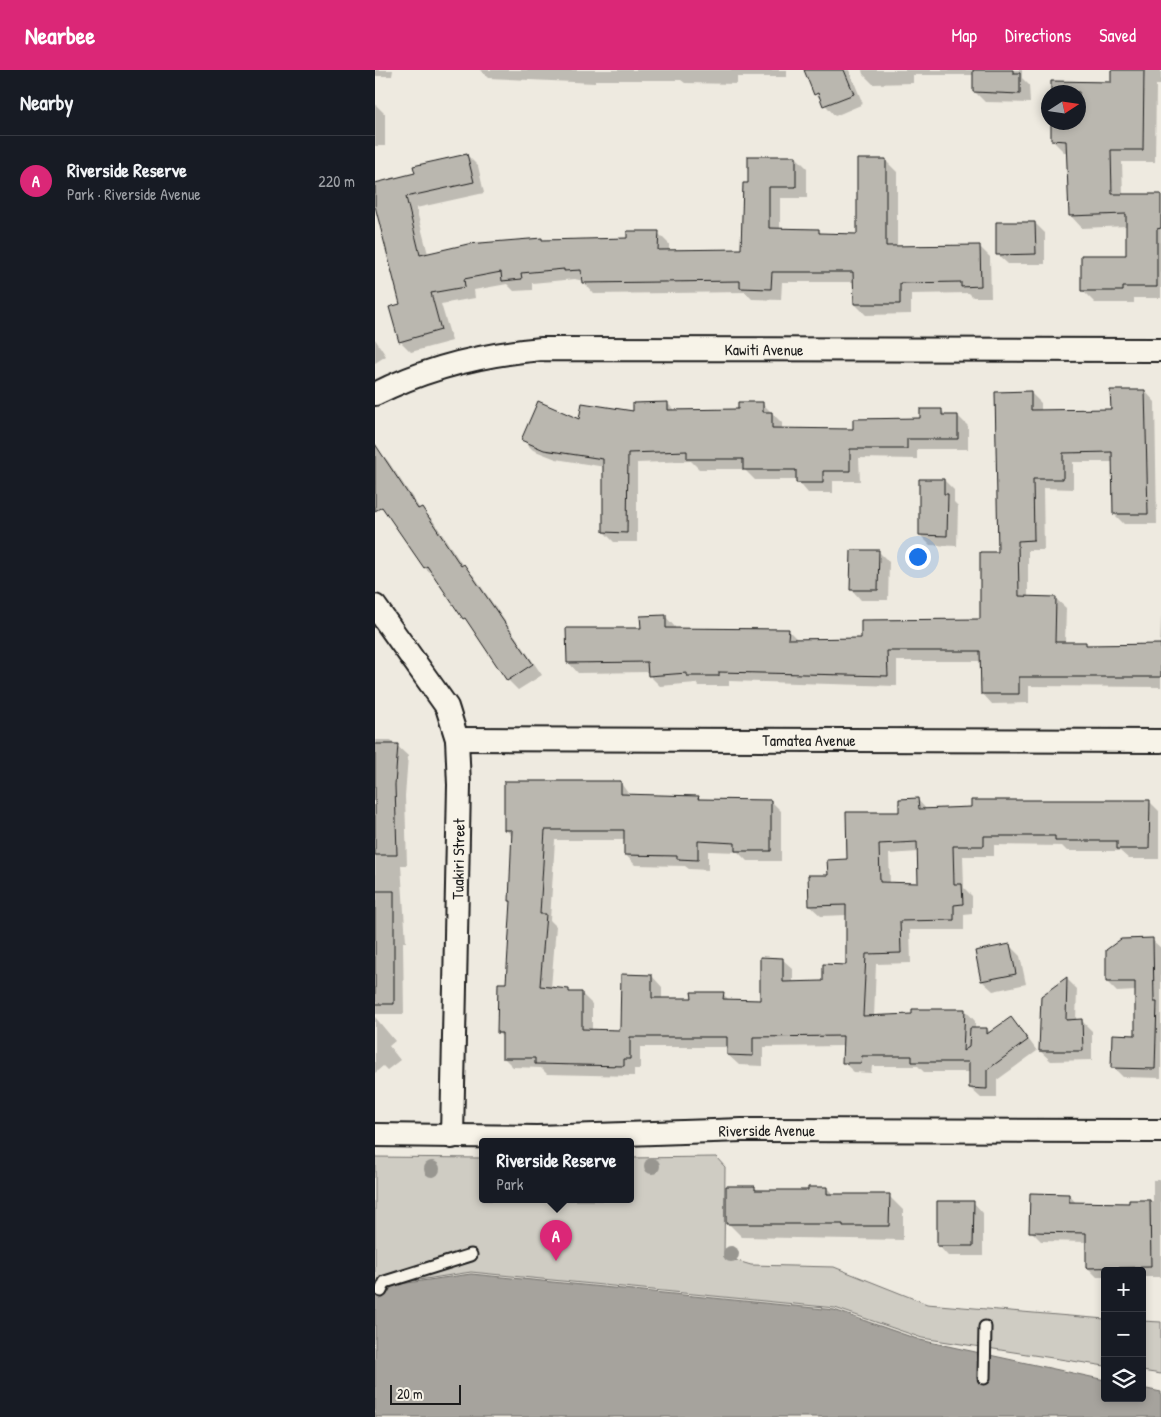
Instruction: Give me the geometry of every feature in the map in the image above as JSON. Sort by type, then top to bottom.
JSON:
[{"type":"street","name":"Kawiti Avenue","points":[[375,394],[406,378],[457,363],[484,356],[542,349],[1161,350]]},
{"type":"street","name":"Tuakiri Street","points":[[375,606],[447,707],[457,739],[459,786],[452,1136]]},
{"type":"street","name":"Tamatea Avenue","points":[[457,739],[1161,741]]},
{"type":"street","name":"Riverside Avenue","points":[[375,1135],[537,1136],[742,1130],[1161,1131]]},
{"type":"lane","points":[[381,1291],[385,1282],[471,1255]]},
{"type":"lane","points":[[984,1378],[985,1327]]},
{"type":"shaded area","points":[[375,1157],[479,1158],[479,1203],[634,1203],[634,1158],[716,1157],[725,1167],[724,1257],[751,1265],[834,1267],[927,1304],[1101,1319],[1101,1365],[922,1338],[835,1308],[471,1272],[393,1284],[375,1281]]},
{"type":"shaded area","points":[[471,1274],[834,1310],[920,1340],[1101,1379],[1101,1402],[1146,1402],[1146,1389],[1161,1392],[1161,1417],[375,1417],[375,1290],[388,1293],[393,1285]]},
{"type":"shaded area","points":[[1146,1321],[1161,1322],[1161,1374],[1146,1372]]},
{"type":"building","points":[[804,70],[844,70],[854,94],[823,106],[818,93],[814,95]]},
{"type":"building","points":[[973,70],[1013,70],[1013,73],[1020,73],[1020,94],[973,92]]},
{"type":"building","points":[[1111,70],[1144,70],[1143,150],[1111,150],[1112,194],[1161,194],[1161,228],[1157,229],[1157,287],[1123,287],[1123,291],[1081,291],[1081,255],[1126,255],[1126,214],[1069,216],[1066,141],[1051,140],[1051,130],[1086,130],[1086,85],[1051,85],[1051,81],[1111,82]]},
{"type":"building","points":[[467,154],[474,182],[406,197],[420,255],[468,244],[542,238],[542,240],[627,238],[627,231],[659,231],[658,250],[741,249],[743,183],[748,183],[748,156],[796,156],[796,187],[769,187],[769,228],[819,229],[819,233],[857,234],[857,159],[886,159],[886,246],[980,245],[981,286],[961,287],[961,282],[900,283],[900,304],[854,304],[853,272],[772,272],[771,289],[740,288],[740,281],[582,283],[581,270],[564,271],[564,269],[521,273],[522,279],[502,281],[501,272],[464,279],[465,287],[431,293],[441,330],[399,342],[389,307],[400,304],[375,206],[375,183],[415,173],[413,166]]},
{"type":"building","points":[[996,222],[1035,222],[1036,254],[996,255]]},
{"type":"building","points":[[1110,390],[1145,390],[1148,514],[1113,514],[1112,452],[1063,453],[1063,479],[1033,479],[1034,540],[1018,541],[1019,596],[1056,597],[1055,642],[1086,642],[1086,645],[1161,644],[1161,677],[1019,677],[1019,694],[981,694],[980,651],[887,651],[888,676],[719,672],[719,676],[687,676],[687,673],[648,676],[647,662],[567,663],[566,628],[641,628],[640,616],[666,615],[666,628],[789,629],[788,639],[861,638],[861,620],[980,619],[980,552],[998,552],[995,392],[1031,391],[1031,410],[1111,409]]},
{"type":"building","points":[[538,401],[579,419],[582,403],[633,411],[633,403],[668,402],[668,410],[738,409],[738,402],[763,402],[763,412],[772,412],[772,428],[853,429],[853,419],[920,418],[920,409],[942,409],[942,415],[958,415],[958,439],[907,439],[907,449],[850,449],[850,471],[823,471],[823,483],[796,483],[796,470],[743,470],[743,459],[687,459],[687,451],[628,453],[627,533],[603,532],[603,459],[544,450],[521,440]]},
{"type":"building","points":[[375,444],[418,509],[422,507],[461,566],[464,564],[533,664],[507,681],[465,618],[463,619],[427,566],[424,568],[382,507],[375,511]]},
{"type":"building","points":[[919,479],[944,479],[944,494],[948,494],[947,536],[919,535]]},
{"type":"building","points":[[851,550],[879,550],[878,590],[850,590]]},
{"type":"building","points":[[375,744],[398,744],[395,785],[397,855],[375,855]]},
{"type":"building","points":[[504,781],[621,781],[621,794],[699,796],[698,799],[771,800],[771,851],[735,851],[735,843],[698,841],[698,860],[677,859],[677,856],[624,855],[624,830],[545,830],[540,914],[546,914],[540,986],[569,989],[569,992],[582,992],[582,1029],[620,1030],[621,974],[652,975],[652,998],[692,998],[691,992],[724,992],[723,999],[760,1000],[760,957],[783,958],[783,982],[823,981],[823,964],[846,965],[846,905],[809,906],[808,875],[828,875],[827,860],[847,859],[846,812],[899,812],[899,799],[918,798],[919,809],[971,807],[971,800],[1150,800],[1149,849],[1117,849],[1117,841],[1055,841],[1055,836],[984,836],[984,846],[953,846],[954,884],[962,884],[963,904],[954,905],[954,920],[900,921],[901,953],[866,954],[863,1016],[912,1014],[912,1009],[965,1009],[963,1051],[969,1047],[970,1028],[987,1028],[987,1034],[1011,1017],[1028,1040],[987,1070],[987,1089],[969,1088],[969,1062],[912,1062],[912,1056],[862,1056],[861,1063],[842,1063],[843,1036],[753,1037],[753,1056],[727,1055],[727,1037],[630,1037],[630,1059],[624,1059],[624,1066],[535,1064],[535,1058],[502,1058],[502,1033],[497,1033],[498,983],[506,983],[511,901],[509,901],[512,830],[504,830]],"holes":[[[917,842],[918,883],[880,882],[879,844]]]},
{"type":"building","points":[[375,891],[394,891],[394,1004],[375,1004]]},
{"type":"building","points":[[1153,938],[1154,1002],[1157,1002],[1155,1069],[1111,1068],[1112,1034],[1135,1035],[1135,982],[1106,982],[1106,950],[1121,939]]},
{"type":"building","points":[[1010,944],[1016,974],[981,981],[975,951]]},
{"type":"building","points":[[1067,977],[1066,1020],[1082,1019],[1083,1051],[1039,1051],[1041,996]]},
{"type":"building","points":[[726,1186],[755,1186],[755,1190],[808,1190],[808,1187],[827,1187],[827,1194],[890,1194],[889,1226],[726,1224]]},
{"type":"building","points":[[1030,1193],[1069,1194],[1069,1202],[1129,1203],[1129,1200],[1150,1200],[1151,1267],[1086,1268],[1086,1233],[1029,1232]]},
{"type":"building","points":[[937,1201],[974,1201],[973,1246],[937,1246]]},
{"type":"place","name":"Riverside Reserve","points":[[556,1261]]}]
